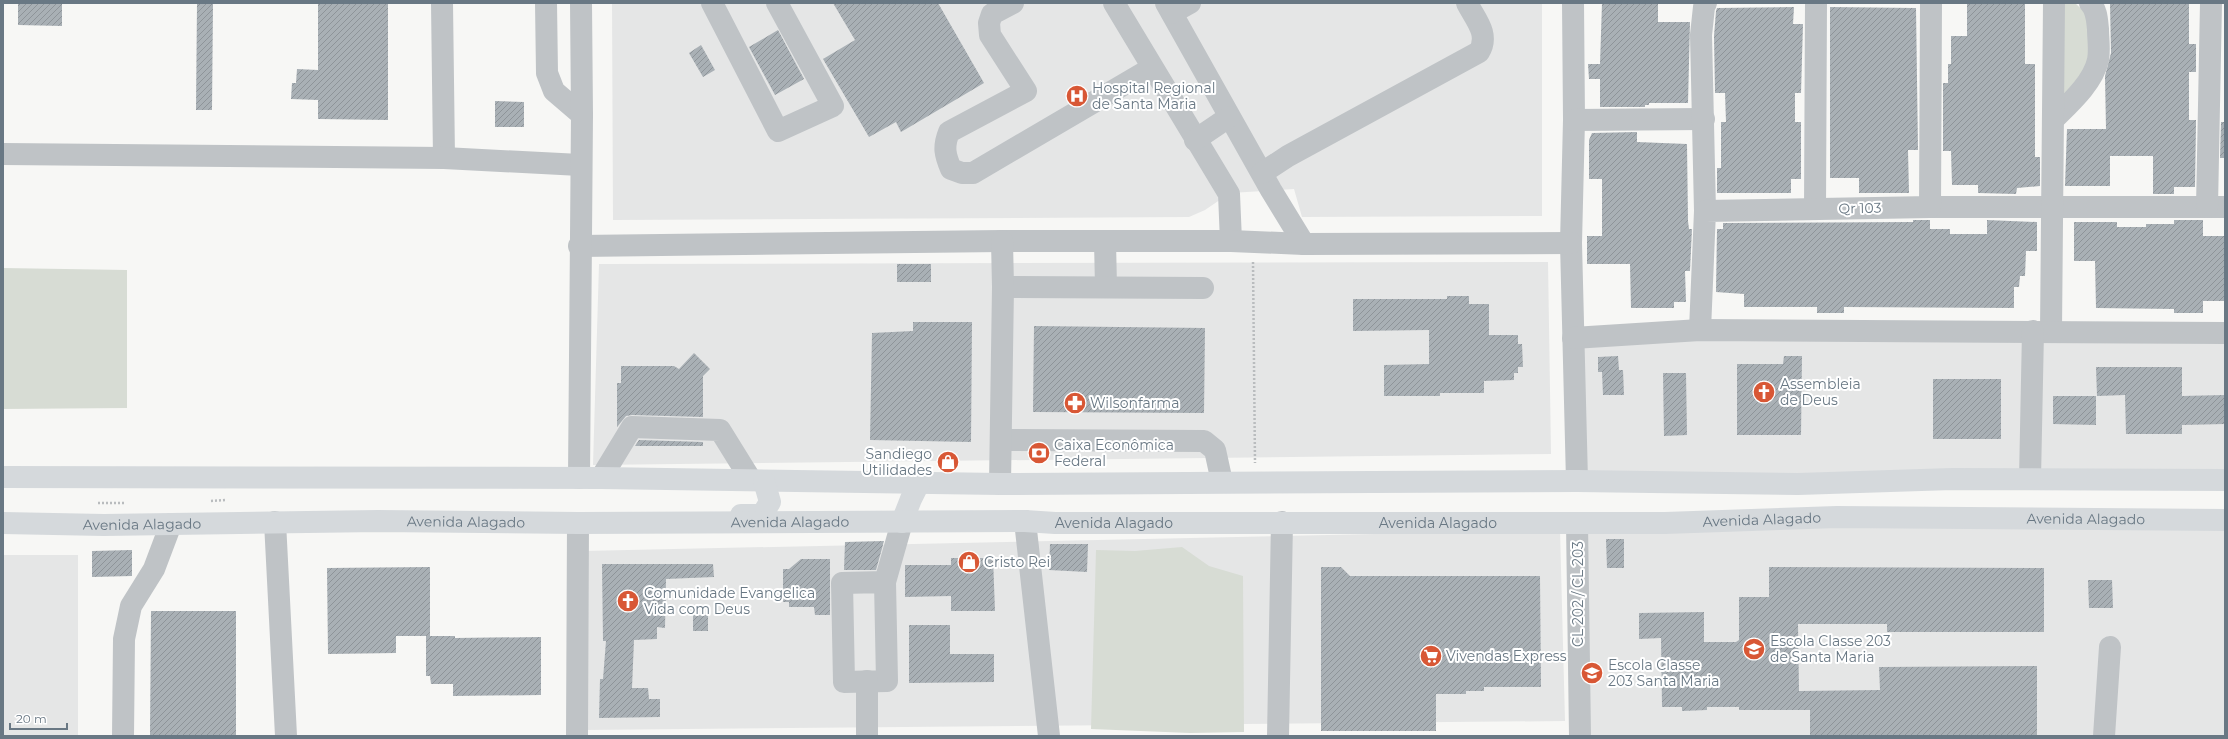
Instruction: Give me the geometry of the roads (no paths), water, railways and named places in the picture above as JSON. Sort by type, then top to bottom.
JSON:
[{"type":"main road","points":[[3,477],[601,478],[920,481],[1000,484],[1577,481],[1798,484],[1952,479],[2225,480]]},
{"type":"main road","points":[[1837,517],[1832,502],[1837,494],[1928,495],[1952,479]]},
{"type":"main road","points":[[653,521],[682,514],[762,515],[770,502],[758,480]]},
{"type":"main road","points":[[902,522],[910,499],[920,481]]},
{"type":"main road","points":[[1665,523],[1707,514],[1798,512],[1801,500],[1798,484]]},
{"type":"main road","name":"Avenida Alagado","points":[[3,523],[172,524],[275,522],[578,523],[653,521],[1025,521],[1055,523],[1665,523],[1837,517],[2225,520]]},
{"type":"street","points":[[442,3],[444,158]]},
{"type":"street","points":[[546,3],[547,73],[554,91],[582,115]]},
{"type":"street","points":[[579,478],[579,246],[582,115],[581,3]]},
{"type":"street","points":[[712,3],[778,131],[833,106],[777,3]]},
{"type":"street","points":[[1013,3],[992,14],[989,28],[990,35],[1026,91],[949,132],[944,152],[951,169],[962,173],[973,173],[1152,68]]},
{"type":"street","points":[[1114,3],[1228,194],[1242,242]]},
{"type":"street","points":[[1262,173],[1288,156],[1479,52],[1483,45],[1482,31],[1467,3]]},
{"type":"street","points":[[1573,3],[1574,120],[1571,243],[1577,481]]},
{"type":"street","points":[[1700,330],[1705,211],[1701,35],[1704,7],[1706,3]]},
{"type":"street","points":[[1815,208],[1816,3]]},
{"type":"street","points":[[1930,207],[1931,3]]},
{"type":"street","points":[[2030,479],[2051,206],[2054,3]]},
{"type":"street","points":[[2053,120],[2074,99],[2096,67],[2099,52],[2096,12],[2090,3]]},
{"type":"street","points":[[2211,3],[2216,207]]},
{"type":"street","points":[[1176,6],[1230,117],[1304,244]]},
{"type":"street","points":[[1195,140],[1230,117]]},
{"type":"street","points":[[1574,120],[1704,119]]},
{"type":"street","points":[[3,154],[444,158],[580,165]]},
{"type":"street","name":"Qr 103","points":[[1705,211],[1815,208],[2051,206],[2216,207]]},
{"type":"street","points":[[579,246],[1002,241],[1242,242],[1304,244],[1571,243]]},
{"type":"street","points":[[1000,484],[1004,287],[1002,241]]},
{"type":"street","points":[[1105,241],[1106,287]]},
{"type":"street","points":[[1004,287],[1203,288]]},
{"type":"street","points":[[1573,338],[1700,330],[2225,333]]},
{"type":"street","points":[[601,478],[632,427],[720,430],[758,480]]},
{"type":"street","points":[[1001,440],[1204,441],[1215,450],[1222,482]]},
{"type":"street","points":[[1025,521],[1049,736]]},
{"type":"street","points":[[275,522],[286,736]]},
{"type":"street","points":[[885,582],[842,583],[844,682],[887,681],[885,582],[902,522]]},
{"type":"street","points":[[1278,736],[1282,522]]},
{"type":"street","points":[[577,736],[578,523]]},
{"type":"street","name":"CL 202 / CL 203","points":[[1577,523],[1580,736]]},
{"type":"street","points":[[123,736],[124,640],[131,606],[154,570],[172,524]]},
{"type":"street","points":[[2104,736],[2110,647]]},
{"type":"street","points":[[867,681],[867,736]]},
{"type":"place","name":"Hospital Regional de Santa Maria","points":[[1077,96]]},
{"type":"place","name":"Assembleia de Deus","points":[[1764,392]]},
{"type":"place","name":"Wilsonfarma","points":[[1075,403]]},
{"type":"place","name":"Caixa Econômica Federal","points":[[1039,453]]},
{"type":"place","name":"Sandiego Utilidades","points":[[948,462]]},
{"type":"place","name":"Cristo Rei","points":[[969,562]]},
{"type":"place","name":"Comunidade Evangelica Vida com Deus","points":[[628,601]]},
{"type":"place","name":"Escola Classe 203 de Santa Maria","points":[[1754,649]]},
{"type":"place","name":"Vivendas Express","points":[[1431,656]]},
{"type":"place","name":"Escola Classe 203 Santa Maria","points":[[1592,673]]}]
